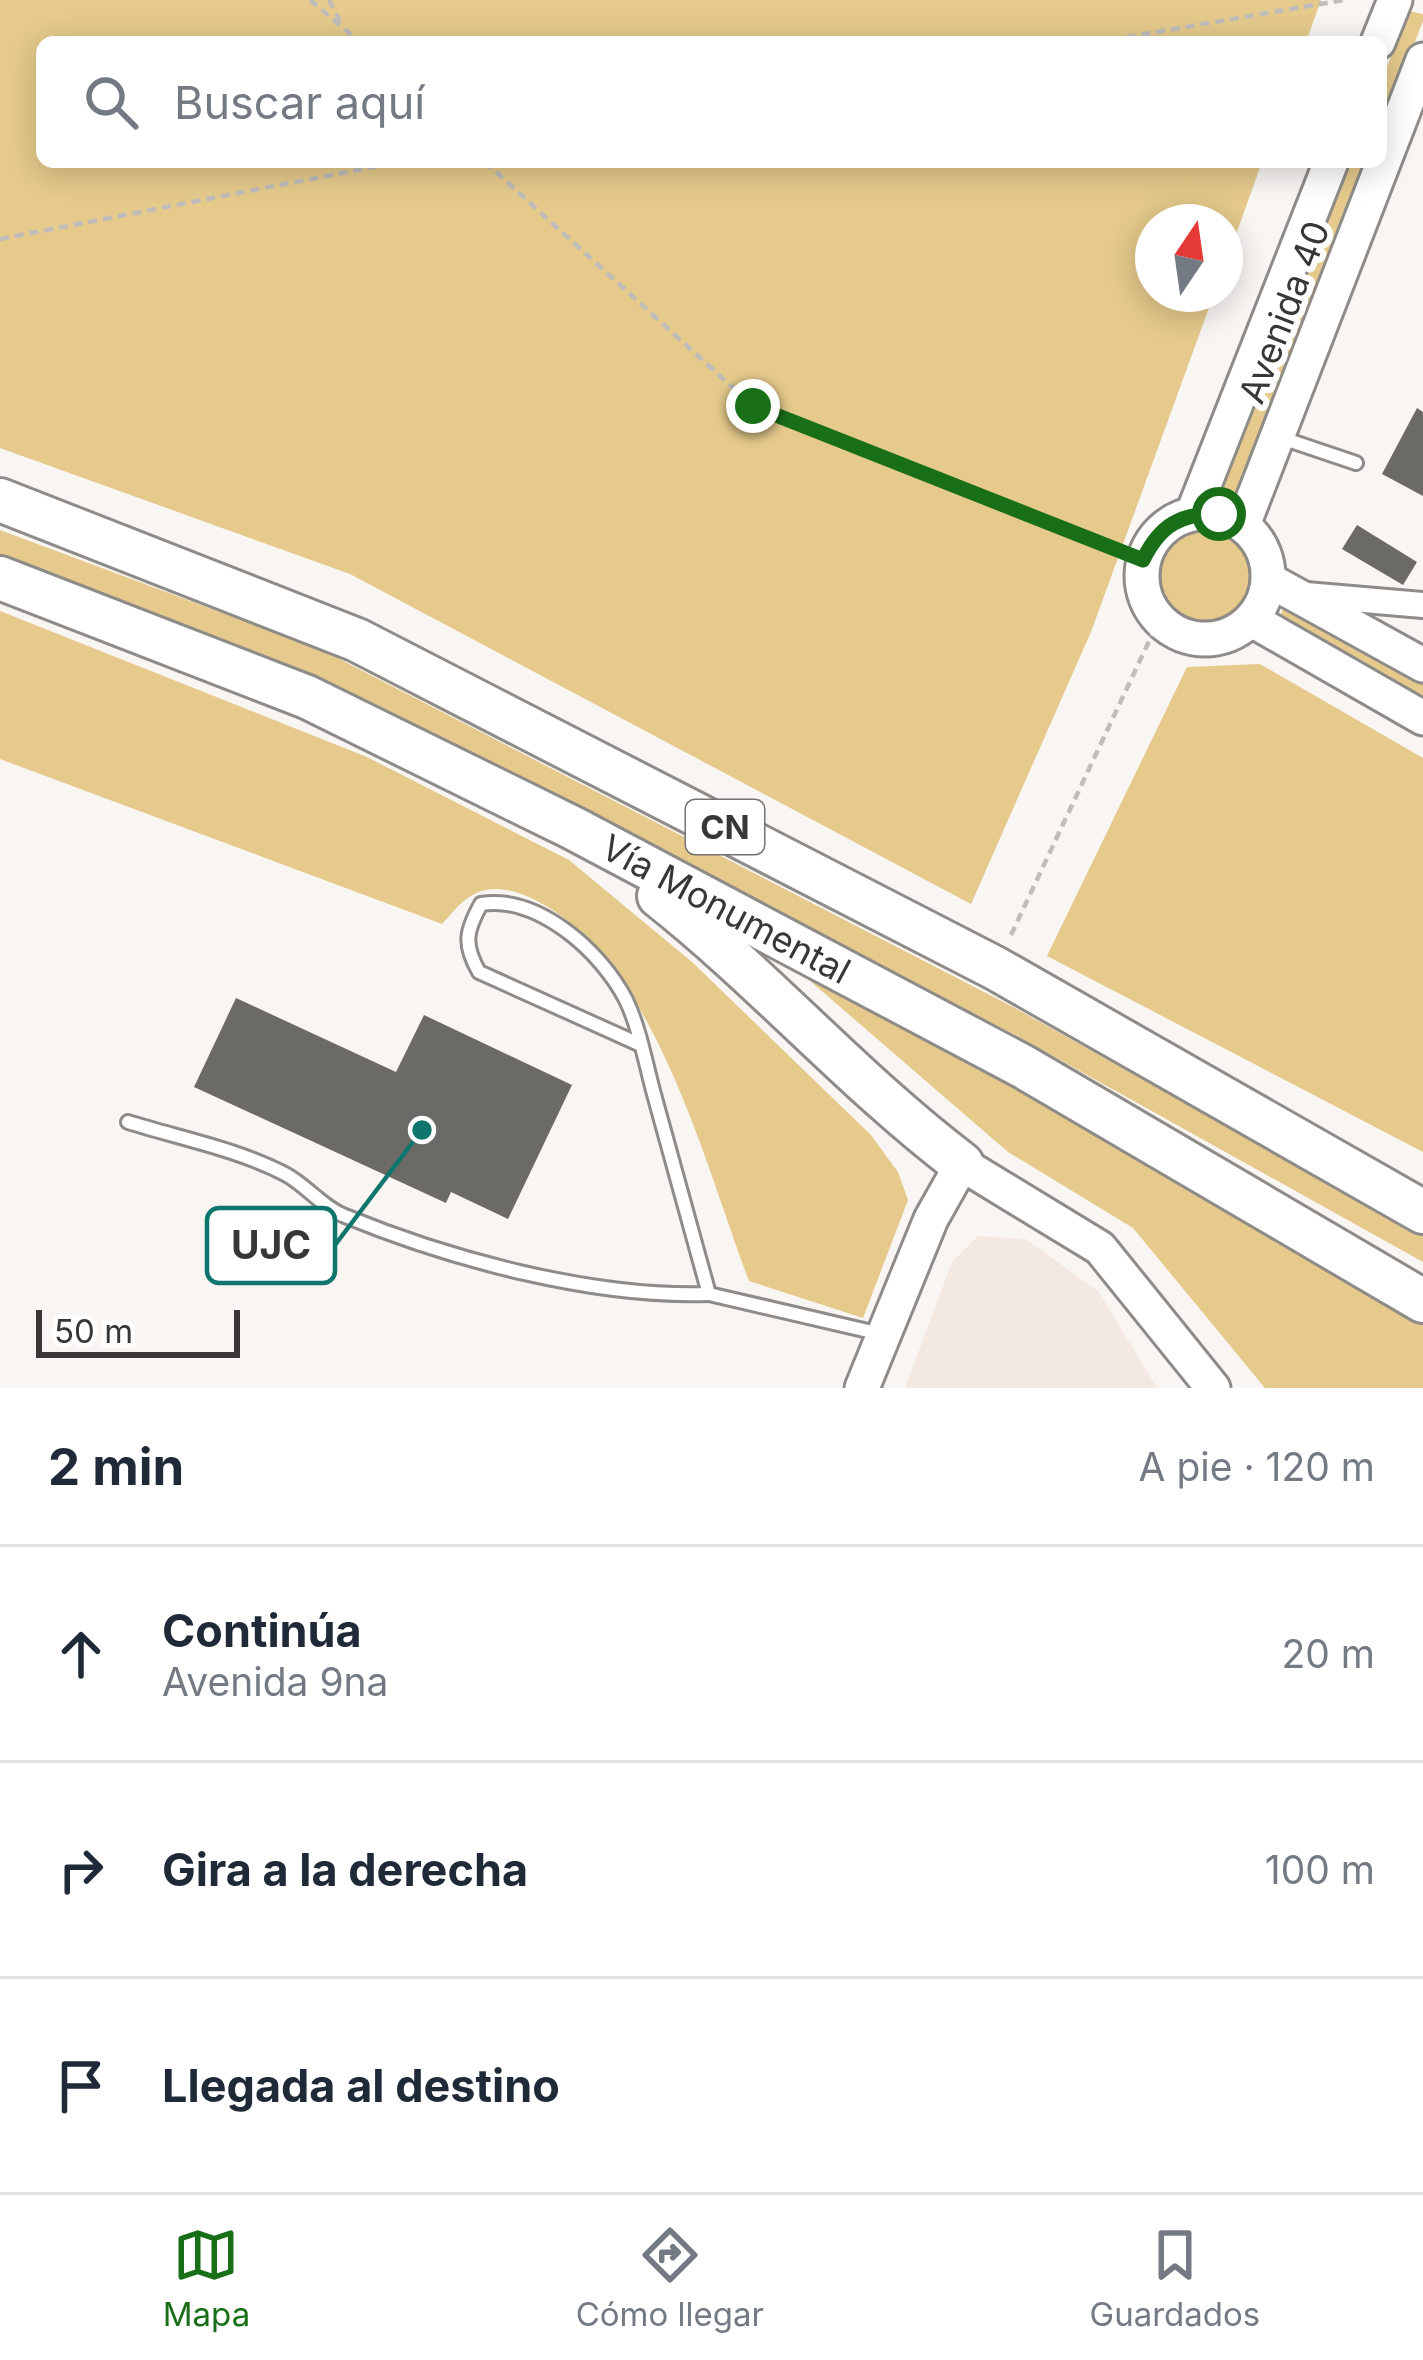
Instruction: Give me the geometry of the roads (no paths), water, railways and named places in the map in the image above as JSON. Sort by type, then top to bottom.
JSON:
[{"type":"highway","name":"Vía Monumental","points":[[0,500],[357,640],[995,968],[1423,1212]]},
{"type":"highway","name":"Vía Monumental","points":[[0,578],[307,697],[573,828],[1024,1067],[1423,1301]]},
{"type":"highway","points":[[573,828],[704,932],[900,1117],[962,1164]]},
{"type":"street","points":[[1380,36],[1395,0]]},
{"type":"street","name":"Avenida 40","points":[[1387,153],[1423,60]]},
{"type":"street","name":"Avenida 40","points":[[1193,513],[1329,168]]},
{"type":"street","name":"Avenida 40","points":[[1244,525],[1381,168]]},
{"type":"street","points":[[1282,587],[1231,635],[1206,640],[1180,634],[1159,620],[1147,602],[1143,560],[1154,538],[1171,522],[1193,513],[1219,514],[1244,525],[1282,587],[1423,665]]},
{"type":"street","points":[[1282,587],[1423,605]]},
{"type":"street","points":[[1252,620],[1423,718]]},
{"type":"street","points":[[862,1388],[931,1219],[962,1164],[1100,1248],[1213,1388]]},
{"type":"lane","points":[[1277,436],[1356,463]]},
{"type":"lane","points":[[640,1045],[479,972],[468,953],[466,930],[481,904],[505,900],[536,910],[606,970],[626,1001],[640,1045],[710,1294]]},
{"type":"lane","points":[[128,1122],[286,1174],[338,1214],[406,1239],[580,1286],[653,1296],[710,1294],[882,1334]]},
{"type":"place","name":"UJC","points":[[422,1130]]}]
